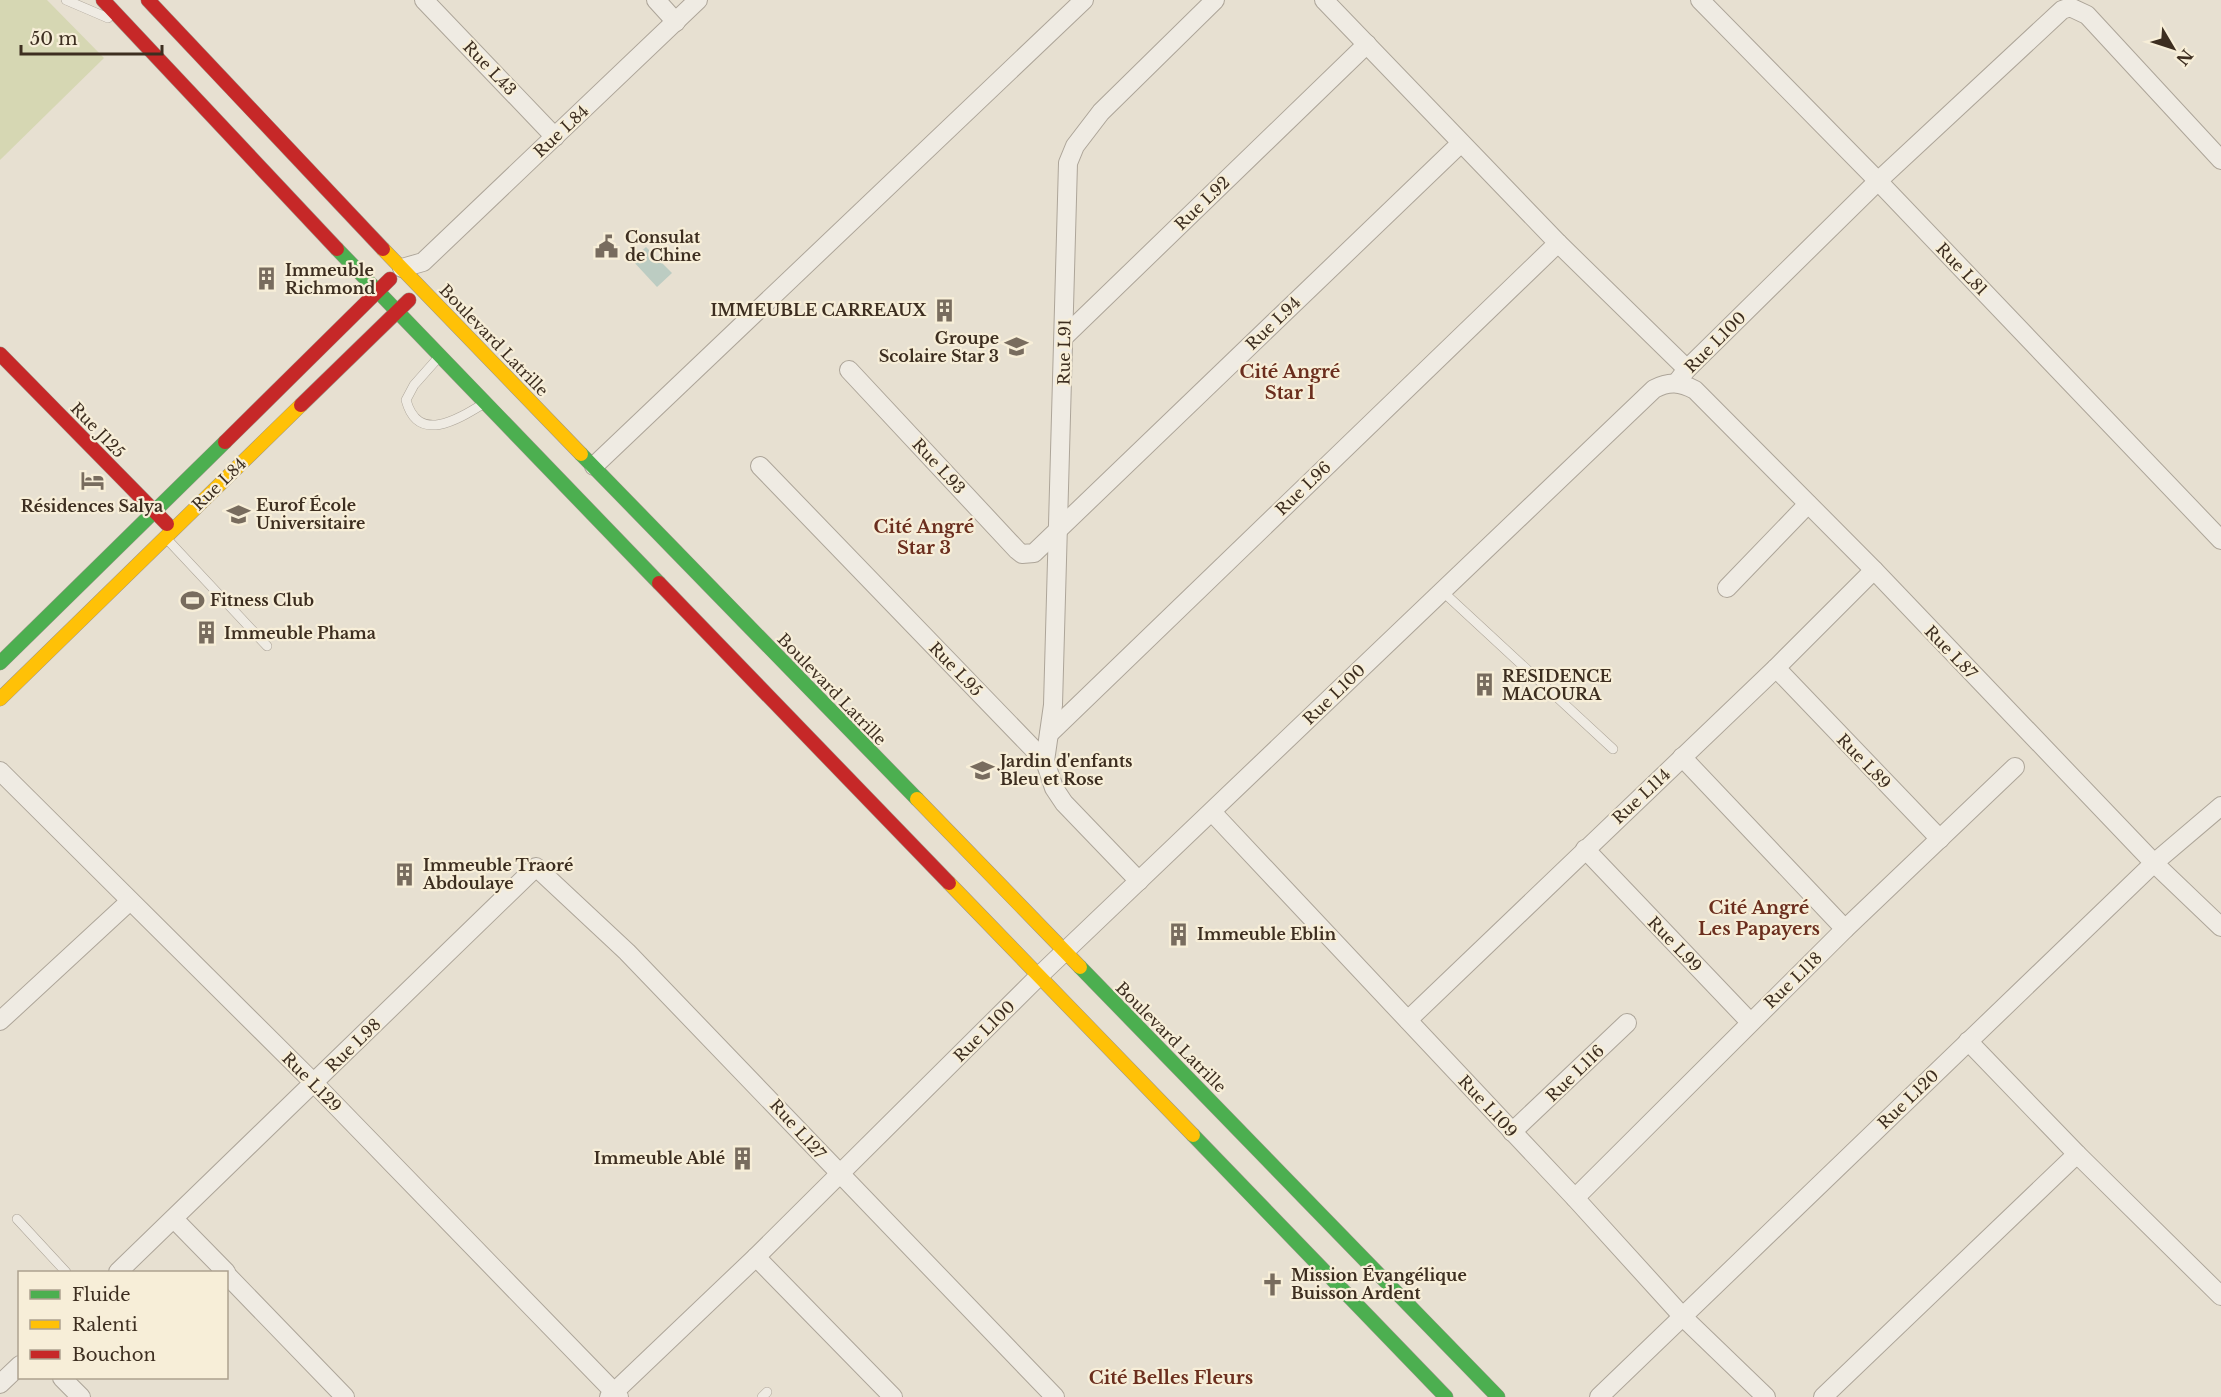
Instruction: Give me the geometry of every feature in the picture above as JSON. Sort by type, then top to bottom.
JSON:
[{"type":"main road","points":[[103,0],[484,403],[1446,1397]]},
{"type":"main road","name":"Boulevard Latrille","points":[[148,0],[420,288],[1498,1397]]},
{"type":"main road","name":"Rue L84","points":[[0,663],[402,268]]},
{"type":"main road","name":"Rue L84","points":[[0,699],[420,288]]},
{"type":"main road","name":"Rue J125","points":[[0,354],[154,512],[168,533]]},
{"type":"street","name":"Rue L43","points":[[424,0],[555,137]]},
{"type":"street","points":[[656,0],[676,22]]},
{"type":"street","name":"Rue L84","points":[[402,268],[423,262],[698,0]]},
{"type":"street","points":[[594,466],[1084,0]]},
{"type":"street","name":"Rue L91","points":[[1045,761],[1050,734],[1059,528],[1068,163],[1075,146],[1101,112],[1215,0]]},
{"type":"street","name":"Rue L87","points":[[1324,0],[1558,243],[1695,390],[1874,570],[2154,863],[2221,927]]},
{"type":"street","name":"Rue L81","points":[[1707,2],[2221,540]]},
{"type":"street","name":"Rue L100","points":[[614,1395],[840,1175],[1039,976],[1441,590],[1654,389],[1682,376],[1878,181],[2054,16],[2070,7],[2086,15],[2221,160]]},
{"type":"street","name":"Rue L92","points":[[1065,336],[1367,44]]},
{"type":"street","name":"Rue L94","points":[[1059,528],[1461,143]]},
{"type":"street","name":"Rue L96","points":[[1050,734],[1558,243]]},
{"type":"street","points":[[420,288],[423,262]]},
{"type":"street","name":"Rue L93","points":[[849,369],[1022,554],[1034,553],[1059,528]]},
{"type":"street","name":"Rue L95","points":[[760,466],[1045,761],[1054,788],[1064,803],[1139,881]]},
{"type":"street","points":[[1727,588],[1808,504]]},
{"type":"street","name":"Rue L114","points":[[1408,1020],[1776,668],[1874,570]]},
{"type":"street","name":"Rue L89","points":[[1776,668],[1940,839]]},
{"type":"street","points":[[1682,757],[1845,929]]},
{"type":"street","name":"Rue L118","points":[[1575,1198],[1750,1022],[2015,767]]},
{"type":"street","name":"Rue L129","points":[[0,771],[314,1083],[614,1395]]},
{"type":"street","name":"Rue L120","points":[[1599,1397],[1684,1318],[2154,863],[2221,806]]},
{"type":"street","name":"Rue L109","points":[[1212,812],[1408,1020],[1517,1127],[1575,1198],[1684,1318],[1766,1397]]},
{"type":"street","name":"Rue L99","points":[[1585,849],[1750,1022]]},
{"type":"street","name":"Rue L98","points":[[119,1271],[536,867]]},
{"type":"street","name":"Rue L127","points":[[536,867],[627,952],[1055,1397]]},
{"type":"street","points":[[0,1022],[130,901]]},
{"type":"street","name":"Rue L116","points":[[1517,1127],[1627,1023]]},
{"type":"street","points":[[1968,1041],[2077,1154],[2221,1296]]},
{"type":"street","points":[[1822,1397],[2077,1154]]},
{"type":"street","points":[[174,1219],[224,1271]]},
{"type":"street","points":[[756,1257],[893,1397]]},
{"type":"street","points":[[228,1275],[345,1397]]},
{"type":"street","points":[[0,1384],[18,1367]]},
{"type":"street","points":[[64,1379],[81,1397]]},
{"type":"lane","points":[[66,0],[126,24]]},
{"type":"lane","points":[[439,356],[406,400],[410,413],[425,424],[443,424],[459,418],[484,403]]},
{"type":"lane","points":[[168,533],[267,646]]},
{"type":"lane","points":[[1441,590],[1613,749]]},
{"type":"lane","points":[[17,1219],[65,1271]]},
{"type":"green space","points":[[0,0],[47,0],[104,58],[0,160]]},
{"type":"shaded area","points":[[646,247],[672,273],[657,287],[632,260]]},
{"type":"traffic: fast","points":[[337,249],[659,583]]},
{"type":"traffic: fast","points":[[0,663],[225,442]]},
{"type":"traffic: fast","points":[[581,454],[917,799]]},
{"type":"traffic: fast","points":[[1080,967],[1498,1397]]},
{"type":"traffic: fast","points":[[1193,1135],[1446,1397]]},
{"type":"traffic: slow","points":[[383,249],[581,454]]},
{"type":"traffic: slow","points":[[0,699],[301,405]]},
{"type":"traffic: slow","points":[[917,799],[1080,967]]},
{"type":"traffic: slow","points":[[949,883],[1193,1135]]},
{"type":"traffic: jam","points":[[103,0],[337,249]]},
{"type":"traffic: jam","points":[[148,0],[383,249]]},
{"type":"traffic: jam","points":[[225,442],[390,279]]},
{"type":"traffic: jam","points":[[301,405],[409,300]]},
{"type":"traffic: jam","points":[[0,354],[167,524]]},
{"type":"traffic: jam","points":[[659,583],[949,883]]},
{"type":"place","name":"Consulat de Chine","points":[[607,246]]},
{"type":"place","name":"Immeuble Richmond","points":[[267,279]]},
{"type":"place","name":"IMMEUBLE CARREAUX","points":[[944,310]]},
{"type":"place","name":"Groupe Scolaire Star 3","points":[[1017,347]]},
{"type":"place","name":"Résidences Salya","points":[[92,481]]},
{"type":"place","name":"Eurof École Universitaire","points":[[238,514]]},
{"type":"place","name":"Fitness Club","points":[[192,600]]},
{"type":"place","name":"Immeuble Phama","points":[[206,633]]},
{"type":"place","name":"RESIDENCE MACOURA","points":[[1484,685]]},
{"type":"place","name":"Jardin d'enfants Bleu et Rose","points":[[982,770]]},
{"type":"place","name":"Immeuble Traoré Abdoulaye","points":[[405,874]]},
{"type":"place","name":"Immeuble Eblin","points":[[1179,934]]},
{"type":"place","name":"Immeuble Ablé","points":[[743,1158]]},
{"type":"place","name":"Mission Évangélique Buisson Ardent","points":[[1273,1284]]},
{"type":"district","name":"Cité Angré Star 1","points":[[1290,382]]},
{"type":"district","name":"Cité Angré Star 3","points":[[924,537]]},
{"type":"district","name":"Cité Angré Les Papayers","points":[[1759,918]]},
{"type":"district","name":"Cité Belles Fleurs","points":[[1171,1378]]}]
